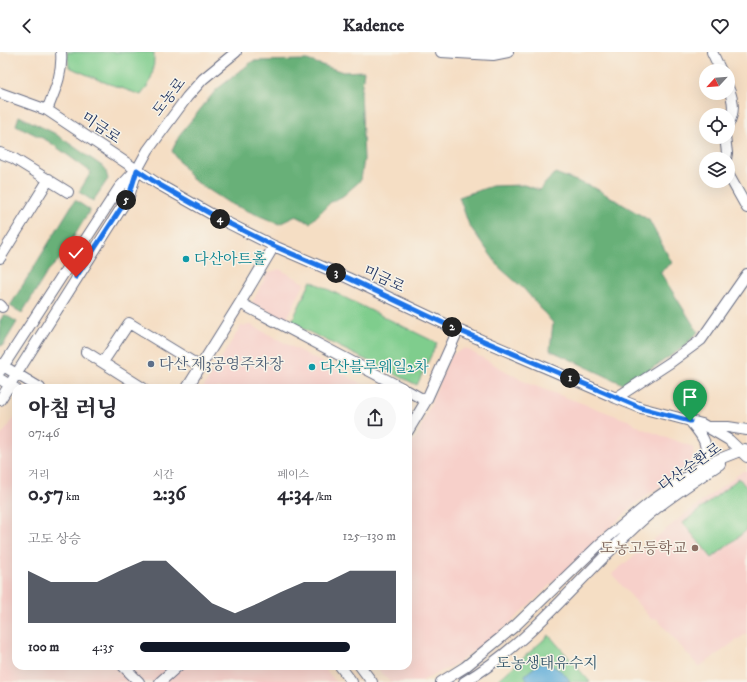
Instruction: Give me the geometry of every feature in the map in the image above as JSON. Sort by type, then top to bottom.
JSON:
[{"type":"street","points":[[46,110],[57,86],[62,64],[61,52]]},
{"type":"street","name":"도농로","points":[[137,170],[148,150],[196,86],[236,52]]},
{"type":"street","points":[[441,52],[493,55],[508,52]]},
{"type":"street","points":[[712,52],[717,64]]},
{"type":"street","name":"미금로","points":[[0,93],[46,110],[158,184],[220,219],[274,246],[348,278],[458,330],[616,398],[641,408],[707,427],[729,440],[745,452]]},
{"type":"street","points":[[0,153],[13,158],[68,192]]},
{"type":"street","points":[[33,384],[1,367],[119,188],[137,170]]},
{"type":"street","points":[[14,384],[16,374],[129,196],[137,170]]},
{"type":"street","points":[[0,258],[49,179]]},
{"type":"street","points":[[735,187],[747,208]]},
{"type":"street","points":[[190,384],[274,246]]},
{"type":"street","points":[[616,398],[671,362],[701,340],[747,274]]},
{"type":"street","points":[[240,303],[394,384]]},
{"type":"street","points":[[103,362],[129,323],[201,367]]},
{"type":"street","points":[[412,424],[426,400],[458,330]]},
{"type":"street","points":[[86,352],[137,384]]},
{"type":"street","points":[[0,379],[12,386]]},
{"type":"street","points":[[0,400],[12,388]]},
{"type":"street","points":[[412,393],[426,400]]},
{"type":"street","points":[[690,421],[703,436],[706,446],[704,466]]},
{"type":"street","points":[[707,427],[728,427],[747,430]]},
{"type":"street","name":"다산순환로","points":[[441,682],[465,667],[515,626],[601,543],[653,500],[704,466],[745,452]]},
{"type":"street","name":"다산순환로","points":[[464,682],[493,663],[543,621],[609,552],[651,512],[673,496],[745,452]]},
{"type":"street","points":[[128,670],[138,682]]},
{"type":"street","points":[[160,682],[174,670]]},
{"type":"street","points":[[343,670],[352,682]]},
{"type":"street","points":[[363,670],[372,682]]},
{"type":"shaded area","points":[[279,269],[305,283],[286,320],[252,303],[267,274]]},
{"type":"shaded area","points":[[251,325],[362,384],[205,384],[241,326]]},
{"type":"shaded area","points":[[465,348],[527,383],[630,421],[641,428],[693,447],[694,462],[634,505],[507,626],[458,663],[420,682],[390,682],[379,670],[412,670],[412,443],[417,436],[451,355]]},
{"type":"shaded area","points":[[12,421],[12,670],[326,670],[336,682],[0,682],[0,437]]},
{"type":"shaded area","name":"도농고등학교","points":[[743,471],[747,471],[747,633],[699,667],[656,618],[652,620],[612,574],[676,521]]},
{"type":"green space","points":[[67,52],[154,52],[152,75],[148,85],[141,95],[104,82],[69,67]]},
{"type":"green space","points":[[307,60],[343,72],[364,71],[361,92],[364,159],[361,180],[343,196],[331,202],[310,223],[296,216],[279,224],[229,203],[192,179],[172,151],[180,134],[216,90],[253,61]]},
{"type":"green space","points":[[19,116],[54,133],[105,168],[108,179],[93,201],[79,192],[91,172],[48,141],[16,125]]},
{"type":"green space","points":[[555,173],[595,188],[649,220],[672,263],[660,272],[698,332],[684,347],[636,379],[623,384],[550,350],[553,323],[524,289],[500,268],[469,225],[459,197],[492,186],[524,185],[539,190]]},
{"type":"green space","points":[[75,200],[90,210],[61,258],[48,271],[22,313],[10,306]]},
{"type":"green space","points":[[311,281],[437,343],[417,385],[291,323]]},
{"type":"green space","points":[[4,314],[17,322],[3,345],[0,346],[0,321]]},
{"type":"green space","points":[[739,478],[747,488],[747,530],[712,558],[683,523]]},
{"type":"green space","name":"도농생태유수지","points":[[549,635],[590,682],[496,682]]},
{"type":"water","points":[[540,663],[544,663],[557,669],[568,678],[570,682],[528,682],[525,676],[526,674]]},
{"type":"place","name":"다산아트홀","points":[[186,259]]},
{"type":"place","name":"다산 제3공영주차장","points":[[151,364]]},
{"type":"place","name":"다산블루웨일2차","points":[[312,367]]},
{"type":"place","name":"도농고등학교","points":[[695,548]]},
{"type":"route","points":[[76,277],[129,196],[137,170],[158,184],[220,219],[274,246],[348,278],[458,330],[641,408],[690,421]]}]
